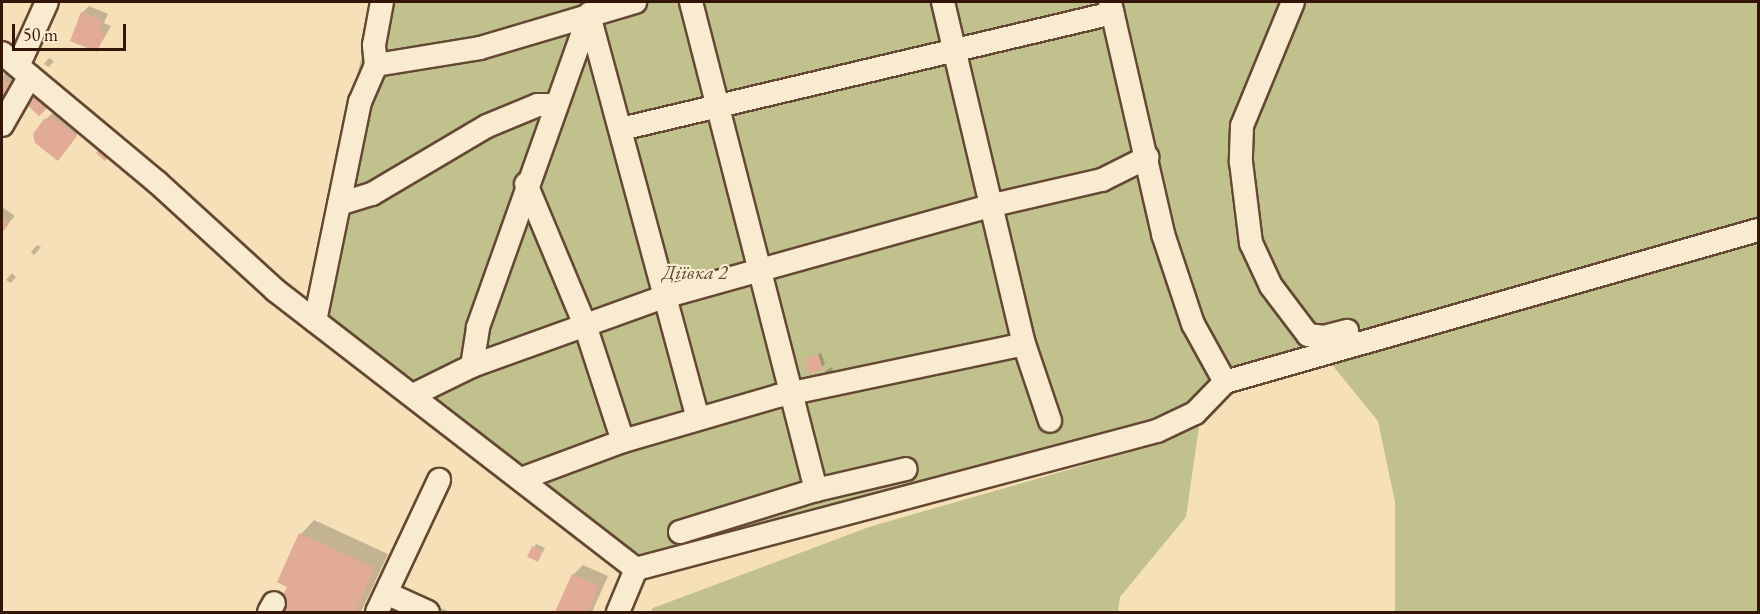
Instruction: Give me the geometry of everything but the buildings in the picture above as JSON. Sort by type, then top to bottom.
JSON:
[{"type":"street","points":[[2,125],[17,64],[47,2]]},
{"type":"street","points":[[315,321],[360,102],[376,65],[374,45],[382,2]]},
{"type":"street","points":[[376,65],[480,48],[591,8],[635,2]]},
{"type":"street","points":[[691,2],[816,490]]},
{"type":"street","points":[[943,2],[989,206],[1024,344],[1050,421]]},
{"type":"street","points":[[1293,2],[1242,126],[1241,162],[1251,243],[1271,286],[1308,335],[1324,338],[1450,304]]},
{"type":"street","points":[[621,129],[704,108],[718,109],[953,51],[1111,7],[1148,157],[1164,234],[1193,324],[1225,382]]},
{"type":"street","points":[[472,366],[478,327],[512,239],[526,184],[591,8]]},
{"type":"street","points":[[591,8],[664,297],[698,418]]},
{"type":"street","points":[[17,64],[158,183],[274,290],[636,569]]},
{"type":"street","points":[[339,204],[372,194],[487,126],[538,105],[554,105]]},
{"type":"street","points":[[413,395],[472,366],[664,297],[989,206],[1102,180],[1148,157]]},
{"type":"street","points":[[526,184],[585,326],[622,441]]},
{"type":"street","points":[[636,569],[1157,431],[1195,413],[1225,382],[1758,231]]},
{"type":"street","points":[[521,479],[622,441],[778,396],[792,396],[1024,344]]},
{"type":"street","points":[[680,532],[816,490],[906,469]]},
{"type":"street","points":[[428,612],[382,603],[440,480]]},
{"type":"street","points":[[618,612],[636,569]]},
{"type":"green space","name":"Діївка 2","points":[[373,2],[1758,2],[1758,228],[1246,368],[1227,366],[1201,401],[1156,424],[647,563],[618,551],[308,305]]},
{"type":"green space","points":[[1758,236],[1758,612],[1395,612],[1395,502],[1378,421],[1324,355]]},
{"type":"green space","points":[[1200,420],[1186,517],[1120,597],[1118,612],[650,612],[653,608],[869,527],[1168,441]]}]
